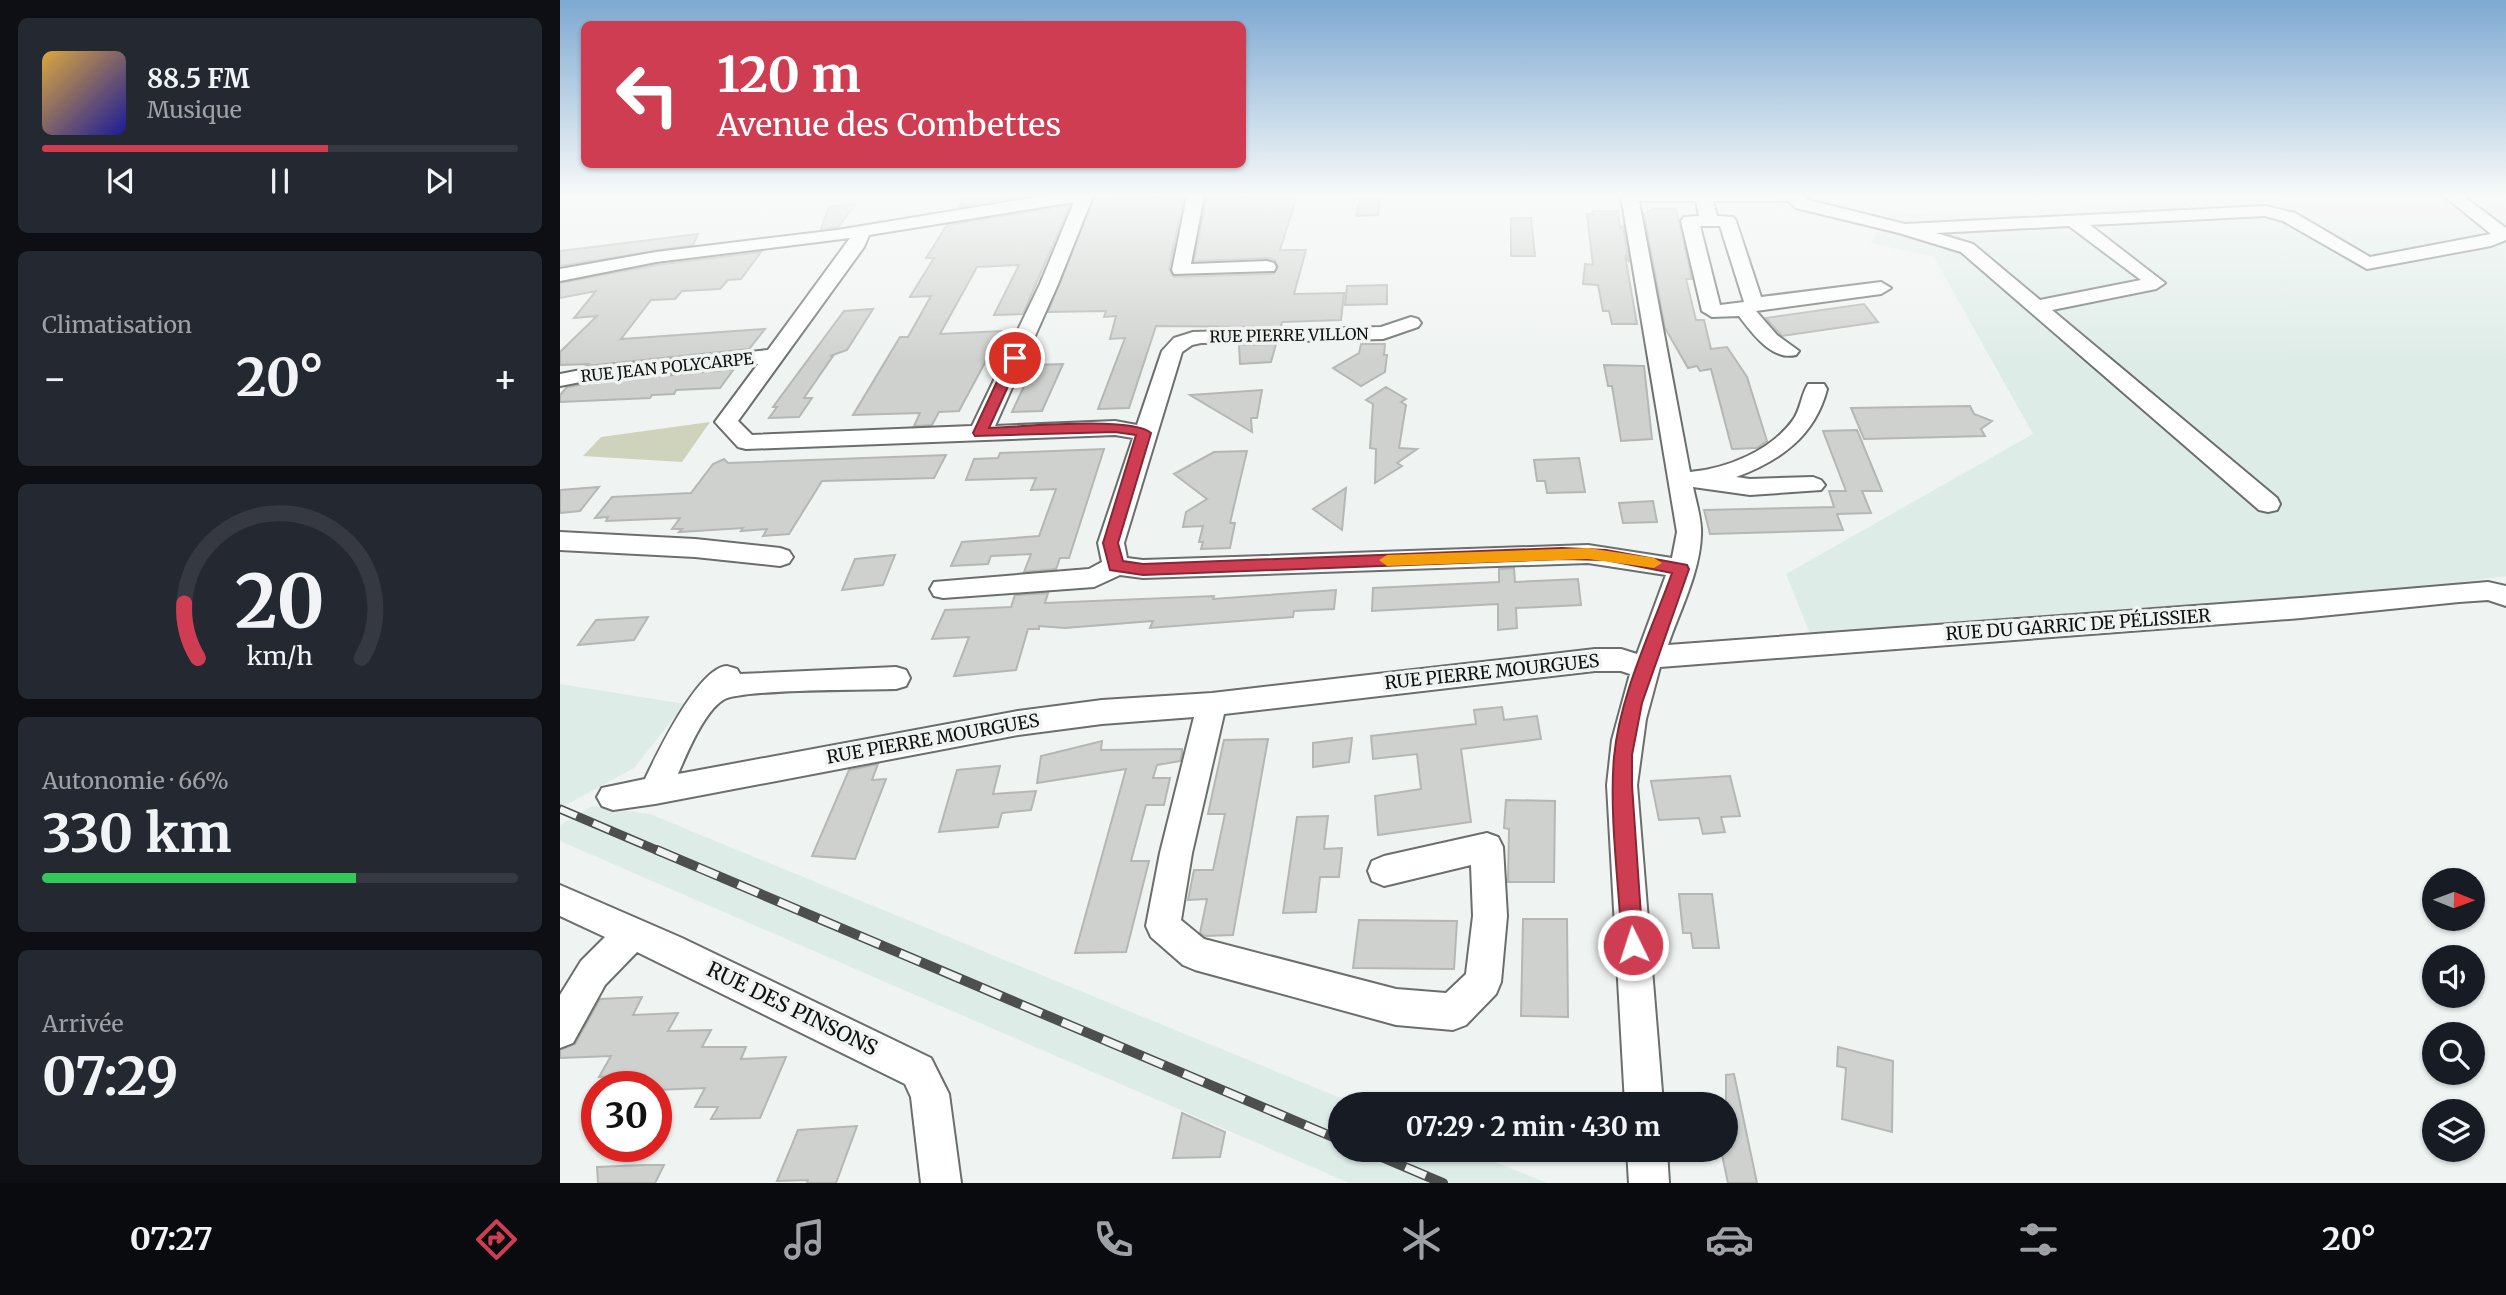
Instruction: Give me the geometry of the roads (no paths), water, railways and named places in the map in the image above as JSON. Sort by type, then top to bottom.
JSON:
[{"type":"street","points":[[560,275],[693,251]]},
{"type":"street","points":[[853,251],[726,422],[746,442],[1115,428],[1144,433],[1111,543],[1116,566]]},
{"type":"street","points":[[980,433],[1062,251]]},
{"type":"street","points":[[1185,251],[1181,270],[1267,267]]},
{"type":"street","points":[[1639,251],[1689,532],[1681,569],[1647,662],[1626,731],[1622,785],[1643,1092]]},
{"type":"street","points":[[1697,251],[1712,311],[1881,288]]},
{"type":"street","points":[[1735,251],[1749,307],[1762,331],[1780,348],[1789,351]]},
{"type":"street","points":[[1972,251],[2268,504]]},
{"type":"street","points":[[2036,307],[2156,283],[2113,251]]},
{"type":"street","points":[[2347,251],[2367,263],[2433,251]]},
{"type":"street","name":"RUE PIERRE VILLON","points":[[1144,433],[1172,351],[1189,338],[1383,333],[1410,323]]},
{"type":"street","name":"RUE JEAN POLYCARPE","points":[[560,380],[591,374],[774,356]]},
{"type":"street","points":[[1705,480],[1785,444],[1814,404],[1816,389]]},
{"type":"street","points":[[1680,480],[1705,480],[1750,487],[1813,485]]},
{"type":"street","points":[[560,541],[695,548],[780,557]]},
{"type":"street","points":[[943,589],[1094,578],[1116,566],[1143,569],[1562,554],[1606,555],[1681,569]]},
{"type":"street","name":"RUE DU GARRIC DE PÉLISSIER","points":[[1647,662],[2459,593],[2488,592],[2506,596]]},
{"type":"street","name":"RUE PIERRE MOURGUES","points":[[613,797],[1018,723],[1102,712],[1212,704],[1595,660],[1647,662]]},
{"type":"street","points":[[655,791],[698,708],[723,683],[896,678]]},
{"type":"street","points":[[1212,704],[1176,853],[1163,926],[1195,953],[1396,1007],[1453,1012],[1483,982],[1490,916],[1487,848],[1384,870]]},
{"type":"street","name":"RUE DES PINSONS","points":[[560,900],[670,950],[918,1071],[930,1094],[941,1183]]},
{"type":"street","points":[[560,1030],[593,973],[632,934]]},
{"type":"street","points":[[1648,1162],[1649,1183]]},
{"type":"railway","points":[[560,809],[661,852]]},
{"type":"railway","points":[[657,850],[1328,1135]]},
{"type":"railway","points":[[1393,1162],[1443,1183]]}]
